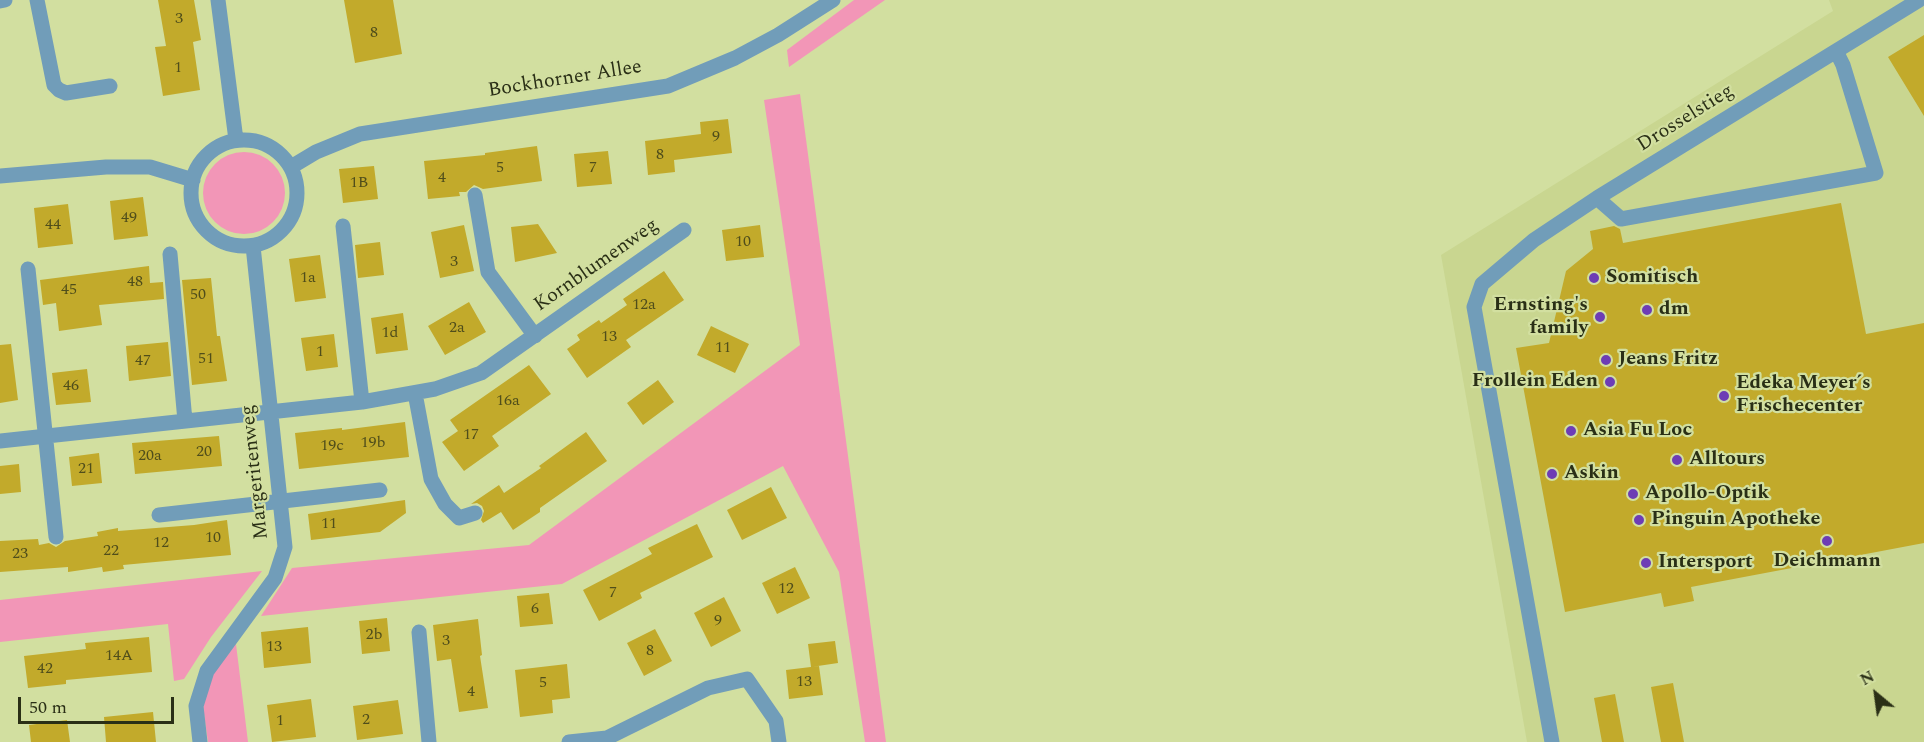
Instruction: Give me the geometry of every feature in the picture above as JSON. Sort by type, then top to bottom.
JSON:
[{"type":"street","points":[[0,1],[5,0]]},
{"type":"street","points":[[37,0],[54,85],[66,93],[110,86]]},
{"type":"street","points":[[218,0],[236,140]]},
{"type":"street","name":"Bockhorner Allee","points":[[291,167],[316,152],[360,134],[668,86],[743,54],[833,0]]},
{"type":"street","name":"Drosselstieg","points":[[1552,742],[1474,307],[1482,284],[1534,240],[1597,198],[1919,0]]},
{"type":"street","points":[[1597,198],[1621,219],[1876,173],[1843,65],[1836,51]]},
{"type":"street","points":[[236,140],[252,140],[268,145],[281,154],[291,167],[298,191],[292,216],[276,236],[253,246],[227,243],[205,229],[193,207],[193,180],[195,172],[205,157],[219,146],[236,140]]},
{"type":"street","points":[[0,176],[106,167],[150,167],[193,180]]},
{"type":"street","name":"Kornblumenweg","points":[[475,195],[488,272],[535,336]]},
{"type":"street","points":[[343,226],[362,402]]},
{"type":"street","name":"Kornblumenweg","points":[[0,441],[362,402],[435,389],[481,373],[684,230]]},
{"type":"street","name":"Margeritenweg","points":[[200,742],[196,706],[207,671],[275,578],[285,547],[253,246]]},
{"type":"street","points":[[170,254],[185,422]]},
{"type":"street","points":[[28,269],[56,537]]},
{"type":"street","points":[[415,393],[431,479],[445,504],[459,518],[476,513]]},
{"type":"street","points":[[159,515],[380,490]]},
{"type":"street","points":[[418,632],[429,742]]},
{"type":"street","points":[[569,742],[607,738],[708,688],[747,679],[776,721],[779,742]]},
{"type":"shaded area","points":[[854,0],[885,0],[789,67],[787,50]]},
{"type":"shaded area","points":[[1829,0],[1924,0],[1924,742],[1527,742],[1441,255],[1833,11]]},
{"type":"shaded area","points":[[800,94],[886,742],[865,742],[839,572],[783,466],[562,584],[261,616],[292,568],[529,545],[800,345],[764,100]]},
{"type":"shaded area","points":[[244,152],[260,155],[273,164],[282,177],[285,193],[282,209],[273,222],[260,231],[244,234],[228,231],[215,222],[206,209],[203,193],[206,177],[215,164],[228,155]]},
{"type":"shaded area","points":[[262,571],[211,637],[184,679],[174,681],[168,624],[0,642],[0,600]]},
{"type":"shaded area","points":[[236,644],[248,742],[208,742],[203,707],[212,675]]},
{"type":"building","points":[[158,0],[194,0],[201,40],[193,42],[200,90],[163,96],[155,47],[166,46]]},
{"type":"building","points":[[344,0],[393,0],[402,54],[355,63]]},
{"type":"building","points":[[1924,35],[1924,116],[1888,57]]},
{"type":"building","points":[[728,119],[732,153],[674,160],[675,172],[648,175],[645,141],[701,134],[700,122]]},
{"type":"building","points":[[537,146],[542,181],[483,189],[474,185],[466,192],[459,192],[460,196],[428,199],[424,161],[485,155],[485,153]]},
{"type":"building","points":[[608,151],[612,184],[577,187],[574,154]]},
{"type":"building","points":[[374,166],[378,199],[343,203],[339,169]]},
{"type":"building","points":[[143,197],[148,236],[114,240],[110,201]]},
{"type":"building","name":"Edeka Meyer´s Frischecenter","points":[[1841,203],[1866,334],[1924,323],[1924,543],[1691,587],[1694,601],[1664,607],[1661,593],[1565,612],[1516,348],[1549,343],[1566,271],[1593,249],[1590,231],[1614,226],[1620,229],[1623,243]]},
{"type":"building","points":[[68,204],[73,244],[38,248],[34,208]]},
{"type":"building","points":[[538,224],[557,253],[515,262],[511,227]]},
{"type":"building","points":[[464,225],[474,271],[440,278],[431,232]]},
{"type":"building","points":[[760,225],[764,257],[726,261],[722,230]]},
{"type":"building","points":[[380,242],[384,275],[358,278],[355,245]]},
{"type":"building","points":[[320,255],[326,298],[295,302],[289,259]]},
{"type":"building","points":[[149,266],[150,283],[163,282],[164,299],[99,305],[102,325],[59,331],[56,303],[43,305],[40,280]]},
{"type":"building","points":[[664,271],[684,300],[626,340],[631,347],[587,378],[567,349],[580,340],[577,335],[599,320],[601,323],[627,305],[623,299]]},
{"type":"building","points":[[211,278],[217,336],[220,336],[227,381],[192,385],[182,280]]},
{"type":"building","points":[[469,302],[486,332],[445,355],[428,326]]},
{"type":"building","points":[[403,313],[408,350],[376,354],[371,318]]},
{"type":"building","points":[[711,326],[749,344],[735,373],[697,355]]},
{"type":"building","points":[[334,334],[338,367],[306,371],[301,338]]},
{"type":"building","points":[[168,342],[171,376],[129,381],[126,346]]},
{"type":"building","points":[[11,344],[18,400],[0,403],[0,345]]},
{"type":"building","points":[[529,365],[551,394],[492,436],[499,446],[464,471],[442,442],[458,431],[450,420]]},
{"type":"building","points":[[87,369],[91,402],[56,405],[52,373]]},
{"type":"building","points":[[658,380],[674,402],[643,425],[627,403]]},
{"type":"building","points":[[405,422],[409,457],[299,469],[295,433]]},
{"type":"building","points":[[586,432],[607,461],[513,530],[501,512],[483,523],[481,520],[484,511],[482,506],[477,503],[471,504],[499,485],[504,493],[541,468],[539,466]]},
{"type":"building","points":[[219,436],[222,466],[135,474],[132,443]]},
{"type":"building","points":[[99,453],[102,483],[72,486],[69,457]]},
{"type":"building","points":[[19,464],[21,492],[0,494],[0,466]]},
{"type":"building","points":[[771,487],[787,518],[742,540],[727,510]]},
{"type":"building","points":[[405,500],[406,513],[380,532],[311,540],[308,514]]},
{"type":"building","points":[[227,520],[231,555],[123,565],[124,569],[103,572],[102,567],[68,572],[68,567],[0,572],[0,541],[38,539],[39,545],[49,543],[56,547],[65,541],[98,536],[97,532],[118,528],[118,531]]},
{"type":"building","points":[[697,524],[713,557],[640,593],[642,598],[599,621],[583,590],[652,554],[648,548]]},
{"type":"building","points":[[795,567],[810,598],[777,614],[762,583]]},
{"type":"building","points":[[549,593],[553,624],[520,627],[517,596]]},
{"type":"building","points":[[724,597],[741,631],[711,647],[694,613]]},
{"type":"building","points":[[387,618],[390,651],[362,654],[359,621]]},
{"type":"building","points":[[478,619],[482,655],[480,656],[488,708],[459,712],[451,659],[437,661],[433,625]]},
{"type":"building","points":[[308,627],[311,663],[264,668],[261,632]]},
{"type":"building","points":[[655,629],[672,661],[644,676],[627,643]]},
{"type":"building","points":[[149,637],[152,672],[66,680],[66,684],[28,688],[24,656],[86,649],[85,643]]},
{"type":"building","points":[[835,641],[838,663],[811,667],[808,644]]},
{"type":"building","points":[[567,664],[570,698],[552,700],[553,713],[520,717],[515,670]]},
{"type":"building","points":[[819,666],[823,695],[789,699],[786,670]]},
{"type":"building","points":[[1673,683],[1684,742],[1661,742],[1651,687]]},
{"type":"building","points":[[1615,694],[1624,742],[1602,742],[1594,698]]},
{"type":"building","points":[[311,699],[316,737],[272,742],[267,705]]},
{"type":"building","points":[[398,700],[403,734],[357,740],[353,706]]},
{"type":"building","points":[[153,712],[156,742],[106,742],[104,717]]},
{"type":"building","points":[[67,720],[70,742],[31,742],[29,725]]},
{"type":"place","name":"Somitisch","points":[[1594,278]]},
{"type":"place","name":"dm","points":[[1647,310]]},
{"type":"place","name":"Ernsting's family","points":[[1600,317]]},
{"type":"place","name":"Jeans Fritz","points":[[1606,360]]},
{"type":"place","name":"Frollein Eden","points":[[1610,382]]},
{"type":"place","name":"Edeka Meyer´s Frischecenter","points":[[1724,396]]},
{"type":"place","name":"Asia Fu Loc","points":[[1571,431]]},
{"type":"place","name":"Alltours","points":[[1677,460]]},
{"type":"place","name":"Askin","points":[[1552,474]]},
{"type":"place","name":"Apollo-Optik","points":[[1633,494]]},
{"type":"place","name":"Pinguin Apotheke","points":[[1639,520]]},
{"type":"place","name":"Deichmann","points":[[1827,541]]},
{"type":"place","name":"Intersport","points":[[1646,563]]}]
